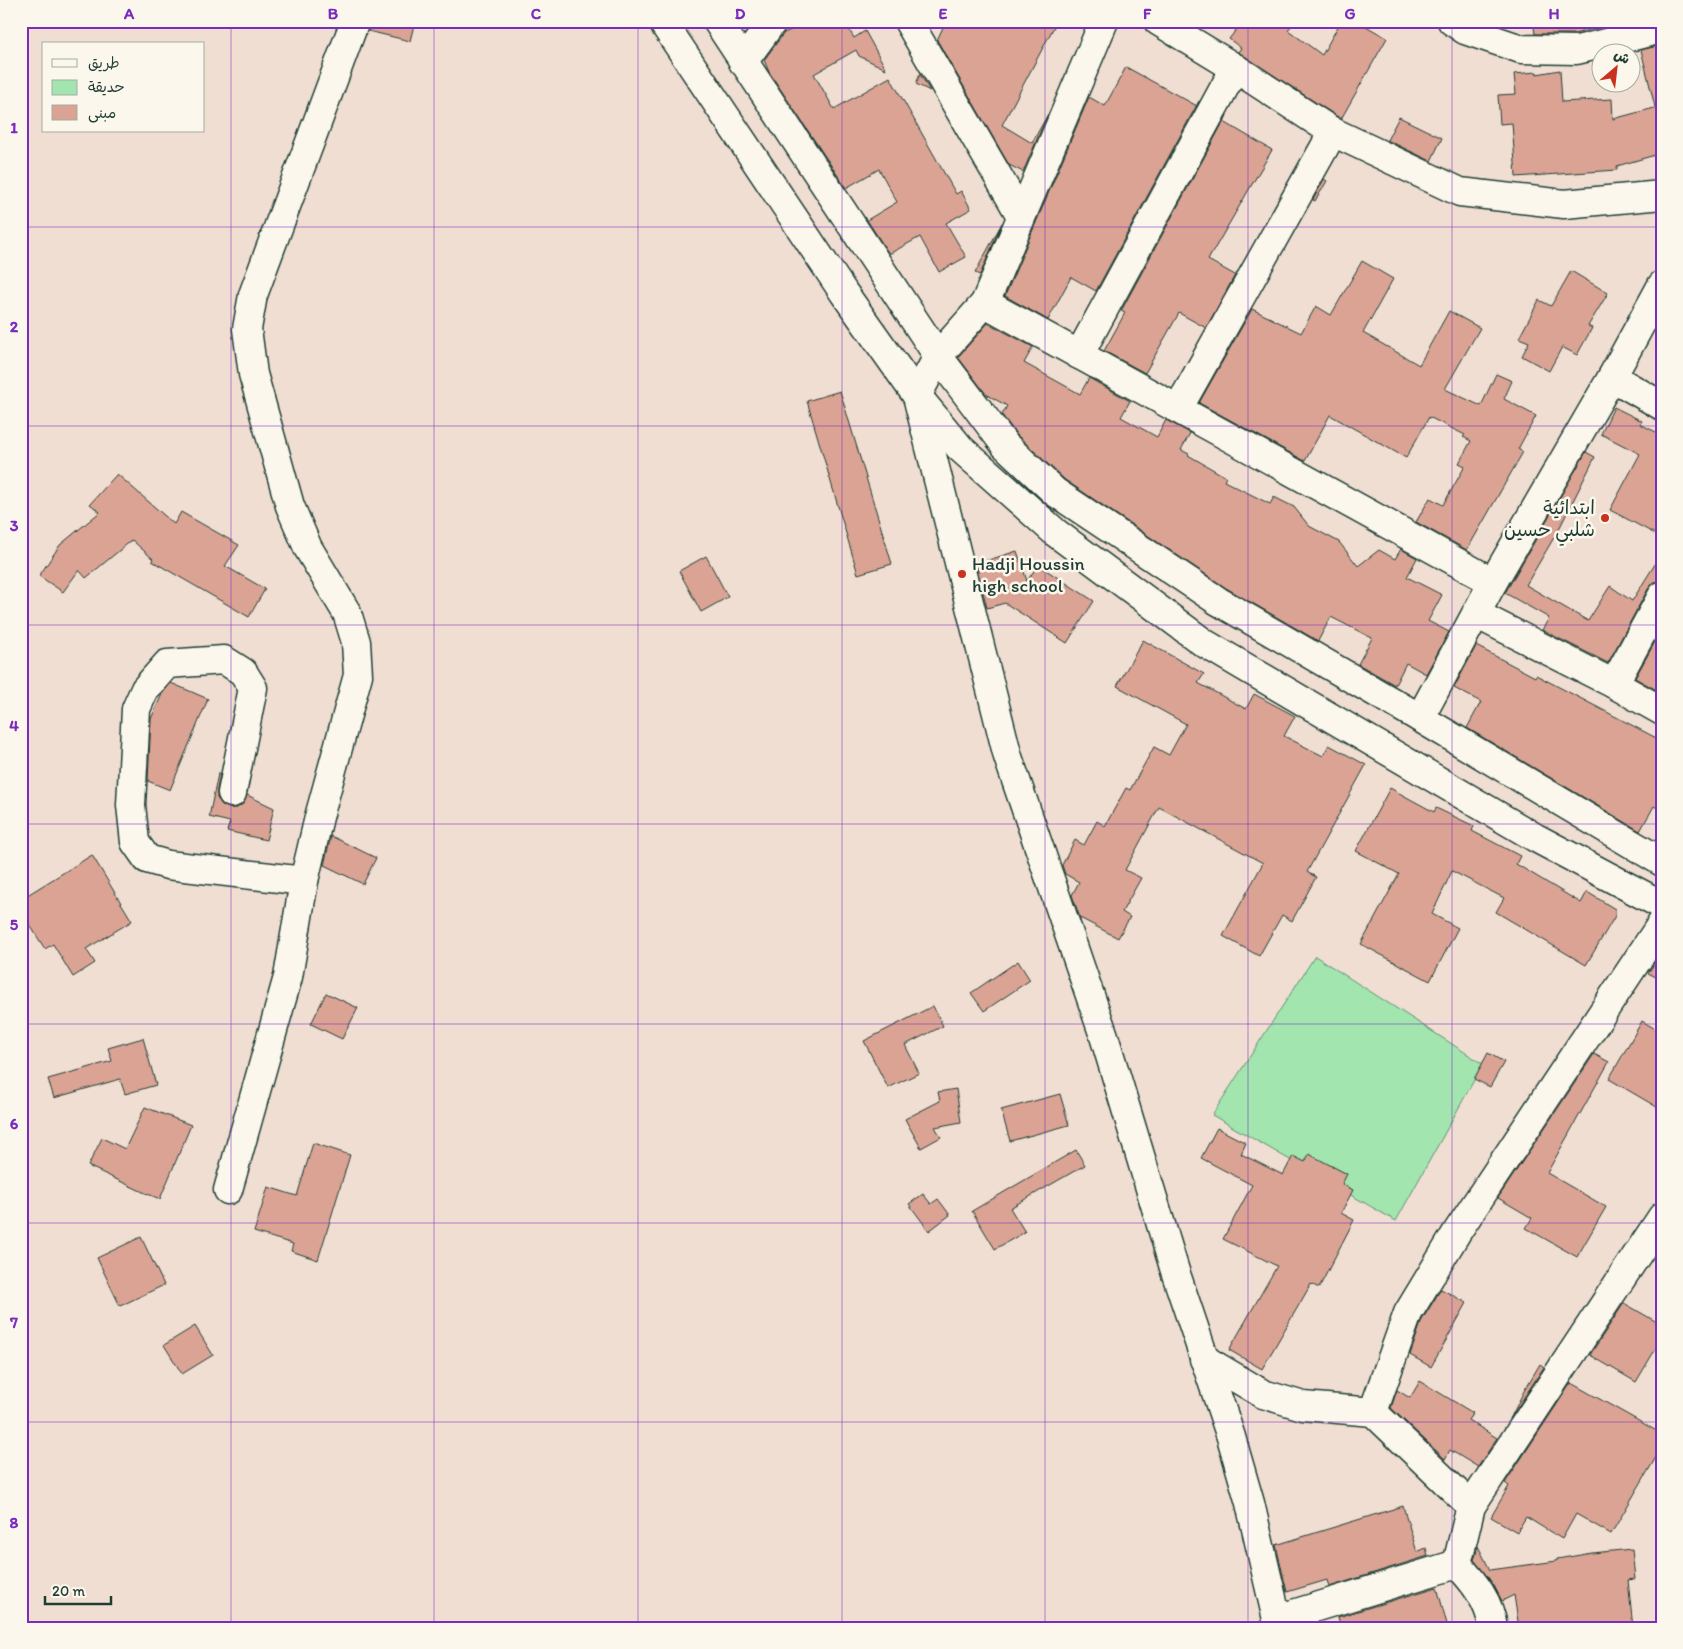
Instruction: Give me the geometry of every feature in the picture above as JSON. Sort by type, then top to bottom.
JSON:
[{"type":"street","points":[[228,1190],[288,976],[304,881],[318,817],[358,676],[356,642],[347,613],[308,548],[290,506],[253,374],[247,329],[254,295],[355,21]]},
{"type":"street","points":[[662,21],[844,293],[917,396],[960,448],[1056,533],[1204,643],[1536,838],[1662,906]]},
{"type":"street","points":[[716,21],[938,356],[1005,445],[1055,492],[1218,601],[1420,718],[1662,862]]},
{"type":"street","points":[[743,62],[773,21]]},
{"type":"street","points":[[908,21],[1021,216]]},
{"type":"street","points":[[1104,21],[985,302],[938,356],[917,396],[1008,757],[1104,1036],[1175,1271],[1231,1437],[1250,1503],[1278,1623],[1457,1564]]},
{"type":"street","points":[[1158,21],[1235,68],[1332,132],[1460,192],[1564,204],[1662,195]]},
{"type":"street","points":[[1452,21],[1465,30],[1521,49],[1577,50],[1662,29]]},
{"type":"street","points":[[1080,354],[1235,68]]},
{"type":"street","points":[[1178,409],[1332,132]]},
{"type":"street","points":[[1420,718],[1493,582],[1612,377],[1662,285]]},
{"type":"street","points":[[985,302],[1493,582]]},
{"type":"street","points":[[1612,377],[1662,406]]},
{"type":"street","points":[[1614,684],[1662,596]]},
{"type":"street","points":[[1476,614],[1614,684],[1662,711]]},
{"type":"street","points":[[232,793],[253,688],[244,672],[224,660],[167,664],[145,689],[136,709],[132,806],[135,842],[147,859],[168,865],[304,881]]},
{"type":"street","points":[[1372,1412],[1408,1313],[1457,1232],[1662,923]]},
{"type":"street","points":[[1457,1564],[1471,1506],[1662,1217]]},
{"type":"street","points":[[1204,1359],[1264,1394],[1303,1406],[1372,1412],[1471,1506]]},
{"type":"street","points":[[1457,1564],[1474,1582],[1482,1596],[1492,1618],[1493,1628]]},
{"type":"green space","points":[[1315,956],[1483,1064],[1396,1221],[1212,1115]]},
{"type":"building","points":[[370,21],[415,21],[410,41],[368,31]]},
{"type":"building","points":[[812,21],[844,21],[854,38],[865,31],[886,69],[859,56],[856,50],[814,74],[834,109],[890,77],[956,194],[961,191],[971,209],[946,223],[966,257],[939,272],[920,237],[889,254],[867,220],[897,202],[879,169],[846,188],[769,72],[764,60],[784,33]]},
{"type":"building","points":[[946,21],[1057,21],[1002,125],[1032,143],[1048,114],[1023,172],[1009,165],[937,40]]},
{"type":"building","points":[[1243,21],[1295,21],[1288,30],[1322,55],[1341,21],[1357,21],[1387,38],[1341,119],[1238,52],[1241,48],[1229,39]]},
{"type":"building","points":[[1533,21],[1606,21],[1606,25],[1575,34],[1535,34]]},
{"type":"building","points":[[1662,45],[1662,153],[1617,166],[1617,170],[1516,177],[1512,123],[1500,124],[1498,95],[1516,94],[1514,74],[1537,72],[1537,74],[1560,70],[1562,102],[1612,99],[1613,119],[1658,107],[1655,107],[1641,50]]},
{"type":"building","points":[[1126,67],[1196,106],[1096,291],[1071,277],[1048,320],[1005,296],[1089,97],[1105,106]]},
{"type":"building","points":[[920,74],[930,91],[916,84]]},
{"type":"building","points":[[1227,115],[1224,122],[1272,150],[1208,260],[1235,275],[1206,328],[1179,313],[1145,373],[1104,351],[1125,313],[1121,311]]},
{"type":"building","points":[[1399,117],[1442,138],[1431,161],[1387,140]]},
{"type":"building","points":[[1324,179],[1327,181],[1315,201],[1313,200]]},
{"type":"building","points":[[1002,223],[980,275],[975,273]]},
{"type":"building","points":[[1362,261],[1393,279],[1363,333],[1419,365],[1449,311],[1480,328],[1445,389],[1481,406],[1496,374],[1512,381],[1504,399],[1536,416],[1518,449],[1523,452],[1467,550],[1416,522],[1430,498],[1443,505],[1465,466],[1459,463],[1471,441],[1463,437],[1465,435],[1429,417],[1406,458],[1330,415],[1305,461],[1199,403],[1252,309],[1301,333],[1316,306],[1331,315]]},
{"type":"building","points":[[1571,271],[1608,293],[1588,326],[1592,328],[1577,355],[1562,347],[1549,371],[1522,356],[1529,342],[1519,338],[1539,300],[1551,306]]},
{"type":"building","points":[[988,323],[1033,347],[1024,363],[1080,394],[1089,378],[1130,401],[1121,417],[1157,437],[1166,420],[1190,433],[1181,450],[1226,477],[1224,481],[1270,504],[1274,497],[1294,507],[1309,526],[1339,542],[1358,566],[1379,550],[1395,559],[1401,549],[1417,558],[1407,577],[1442,595],[1428,621],[1449,632],[1426,674],[1406,663],[1395,685],[1358,664],[1372,638],[1331,617],[1318,641],[1226,588],[1065,480],[1017,435],[1002,415],[1007,406],[986,394],[958,357]]},
{"type":"building","points":[[840,391],[892,564],[858,574],[807,401]]},
{"type":"building","points":[[1614,407],[1642,421],[1640,424],[1662,435],[1662,525],[1657,535],[1610,510],[1640,454],[1601,434]]},
{"type":"building","points":[[1586,452],[1595,457],[1559,529],[1526,585],[1588,621],[1610,586],[1632,601],[1662,553],[1662,580],[1654,582],[1648,589],[1608,663],[1542,630],[1549,618],[1505,593]]},
{"type":"building","points":[[117,474],[174,524],[181,512],[239,545],[225,566],[265,589],[249,617],[152,561],[153,559],[132,540],[86,578],[79,570],[63,592],[39,576],[60,545],[100,512],[90,504]]},
{"type":"building","points":[[1017,551],[1027,581],[1038,565],[1094,601],[1067,643],[1005,603],[987,608],[976,564]]},
{"type":"building","points":[[706,556],[728,597],[701,612],[679,571]]},
{"type":"building","points":[[1662,629],[1662,693],[1635,678]]},
{"type":"building","points":[[1143,640],[1204,674],[1198,683],[1246,709],[1254,694],[1295,716],[1284,736],[1323,756],[1329,745],[1366,765],[1307,872],[1316,877],[1292,921],[1282,915],[1259,956],[1223,936],[1263,863],[1159,807],[1125,870],[1141,878],[1122,912],[1130,917],[1118,938],[1080,918],[1072,895],[1079,882],[1065,874],[1062,865],[1075,840],[1084,845],[1097,821],[1105,826],[1126,788],[1130,790],[1154,747],[1169,755],[1186,724],[1117,686]]},
{"type":"building","points":[[1476,646],[1662,741],[1662,811],[1654,806],[1640,831],[1467,728],[1481,702],[1454,688]]},
{"type":"building","points":[[171,683],[208,699],[170,790],[148,781],[151,719],[162,694]]},
{"type":"building","points":[[218,774],[220,774],[217,798],[222,805],[229,808],[237,808],[244,803],[247,795],[274,808],[266,840],[227,831],[230,822],[209,817]]},
{"type":"building","points":[[1390,788],[1434,812],[1436,808],[1474,826],[1472,831],[1520,856],[1516,864],[1581,903],[1587,892],[1615,909],[1615,916],[1586,965],[1496,912],[1504,898],[1452,871],[1432,914],[1458,928],[1430,981],[1361,944],[1399,874],[1356,851]]},
{"type":"building","points":[[331,836],[376,858],[363,884],[324,865]]},
{"type":"building","points":[[92,855],[132,921],[86,949],[95,963],[73,977],[53,944],[45,949],[21,911],[21,899]]},
{"type":"building","points":[[1662,952],[1662,980],[1648,973]]},
{"type":"building","points":[[1018,961],[1030,980],[984,1011],[971,993]]},
{"type":"building","points":[[326,993],[358,1008],[342,1039],[311,1024]]},
{"type":"building","points":[[933,1006],[943,1026],[905,1045],[919,1073],[888,1088],[864,1041]]},
{"type":"building","points":[[1642,1021],[1662,1033],[1662,1110],[1609,1079]]},
{"type":"building","points":[[143,1038],[156,1085],[125,1094],[120,1079],[54,1098],[48,1079],[112,1061],[108,1048]]},
{"type":"building","points":[[1488,1053],[1504,1062],[1490,1087],[1474,1079]]},
{"type":"building","points":[[1594,1054],[1609,1062],[1547,1173],[1606,1207],[1577,1257],[1526,1228],[1532,1218],[1498,1198]]},
{"type":"building","points":[[956,1089],[961,1122],[935,1127],[941,1137],[921,1148],[905,1119],[940,1101],[938,1092]]},
{"type":"building","points":[[1060,1094],[1069,1125],[1010,1141],[1001,1110]]},
{"type":"building","points":[[145,1107],[191,1125],[160,1199],[88,1166],[102,1138],[125,1149]]},
{"type":"building","points":[[1217,1128],[1246,1143],[1241,1154],[1283,1175],[1293,1156],[1305,1162],[1309,1154],[1347,1174],[1342,1184],[1353,1190],[1341,1213],[1354,1220],[1319,1288],[1311,1284],[1262,1369],[1229,1350],[1277,1266],[1223,1239],[1252,1185],[1201,1158]]},
{"type":"building","points":[[313,1143],[350,1155],[318,1260],[291,1251],[293,1244],[254,1232],[268,1187],[297,1196]]},
{"type":"building","points":[[1076,1150],[1085,1165],[1010,1208],[1025,1232],[995,1249],[972,1211]]},
{"type":"building","points":[[923,1194],[931,1204],[938,1199],[950,1215],[929,1231],[909,1204]]},
{"type":"building","points":[[141,1237],[164,1285],[120,1306],[97,1258]]},
{"type":"building","points":[[1441,1289],[1467,1303],[1431,1367],[1410,1355],[1422,1320]]},
{"type":"building","points":[[1624,1303],[1662,1325],[1662,1338],[1636,1382],[1590,1355]]},
{"type":"building","points":[[195,1326],[213,1355],[182,1374],[164,1345]]},
{"type":"building","points":[[1540,1364],[1544,1367],[1510,1419],[1524,1391]]},
{"type":"building","points":[[1420,1381],[1473,1413],[1468,1420],[1497,1438],[1478,1467],[1450,1450],[1445,1459],[1391,1408],[1397,1390],[1410,1398]]},
{"type":"building","points":[[1571,1383],[1662,1434],[1662,1447],[1611,1534],[1576,1514],[1562,1539],[1526,1517],[1517,1532],[1491,1517],[1509,1486],[1505,1483]]},
{"type":"building","points":[[1403,1506],[1417,1552],[1426,1548],[1428,1556],[1329,1587],[1327,1580],[1287,1592],[1276,1545]]},
{"type":"building","points":[[1478,1546],[1490,1570],[1557,1561],[1557,1559],[1592,1553],[1632,1549],[1635,1579],[1628,1580],[1633,1628],[1519,1628],[1514,1595],[1502,1601],[1493,1584],[1474,1560]]},
{"type":"building","points":[[1437,1587],[1448,1628],[1341,1628],[1338,1617]]},
{"type":"place","name":"ابتدائية شلبي حسين","points":[[1605,518]]},
{"type":"place","name":"Hadji Houssin high school","points":[[962,574]]}]
